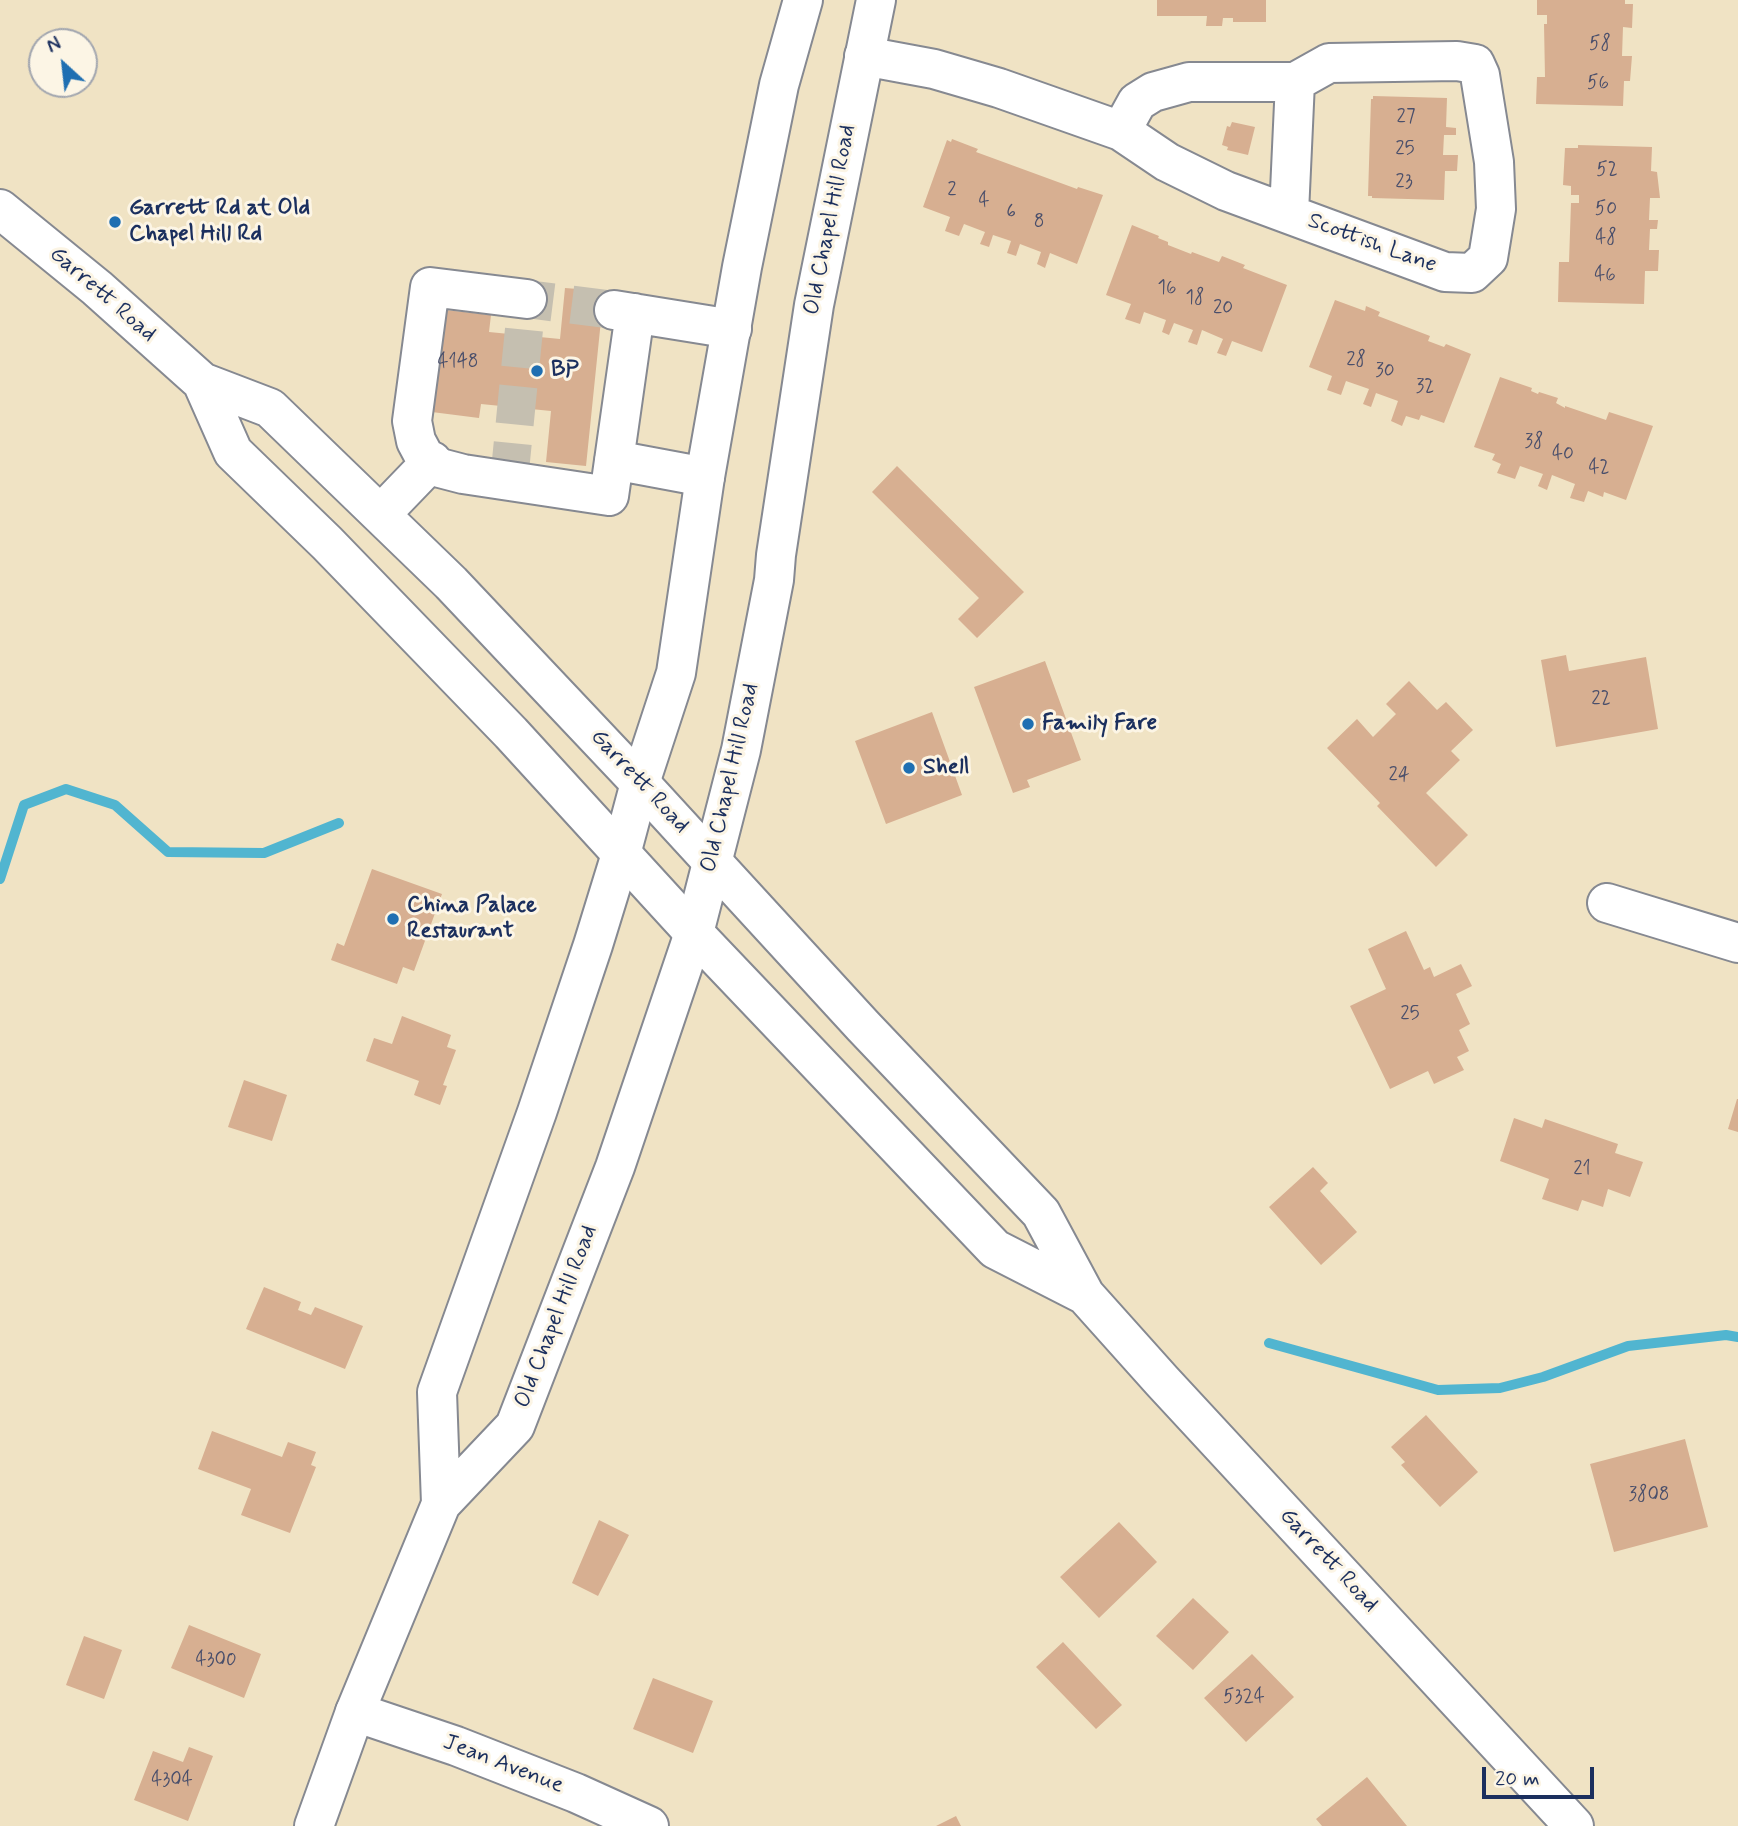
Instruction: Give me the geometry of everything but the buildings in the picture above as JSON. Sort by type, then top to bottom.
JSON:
[{"type":"street","name":"Old Chapel Hill Road","points":[[441,1504],[437,1392],[537,1112],[677,673],[705,477],[732,329],[779,85],[803,0]]},
{"type":"street","name":"Old Chapel Hill Road","points":[[314,1826],[355,1712],[441,1504],[515,1426],[615,1167],[694,933],[741,750],[771,593],[814,305],[876,0]]},
{"type":"street","name":"Scottish Lane","points":[[864,56],[934,69],[1121,131],[1179,168],[1226,191],[1445,272],[1472,273],[1489,258],[1496,209],[1494,162],[1480,75],[1475,64],[1457,61],[1329,63],[1295,82],[1189,82],[1153,92],[1137,102],[1121,131]]},
{"type":"street","name":"Scottish Lane","points":[[1289,213],[1295,82]]},
{"type":"street","name":"Garrett Road","points":[[0,209],[97,288],[202,382],[270,408],[451,583],[1041,1213],[1085,1295],[1292,1523],[1574,1826]]},
{"type":"street","points":[[527,299],[429,287],[412,421],[416,441],[424,456],[440,468],[463,474],[610,496],[625,311],[732,329]]},
{"type":"street","name":"Garrett Road","points":[[202,382],[233,452],[511,733],[694,933],[995,1249],[1085,1295]]},
{"type":"street","points":[[614,460],[705,477]]},
{"type":"street","points":[[381,514],[432,461]]},
{"type":"street","points":[[1607,903],[1738,943]]},
{"type":"street","name":"Jean Avenue","points":[[355,1712],[456,1746],[649,1826]]},
{"type":"waterway","points":[[0,879],[24,805],[66,789],[115,805],[168,852],[264,853],[339,823]]},
{"type":"waterway","points":[[1269,1343],[1438,1390],[1500,1388],[1543,1377],[1628,1346],[1726,1335],[1738,1337]]},
{"type":"tunnel","points":[[509,481],[527,299],[614,310]]},
{"type":"place","name":"Garrett Rd at Old Chapel Hill Rd","points":[[115,222]]},
{"type":"place","name":"BP","points":[[537,371]]},
{"type":"place","name":"Family Fare","points":[[1028,724]]},
{"type":"place","name":"Shell","points":[[909,768]]},
{"type":"place","name":"China Palace Restaurant","points":[[393,919]]}]
